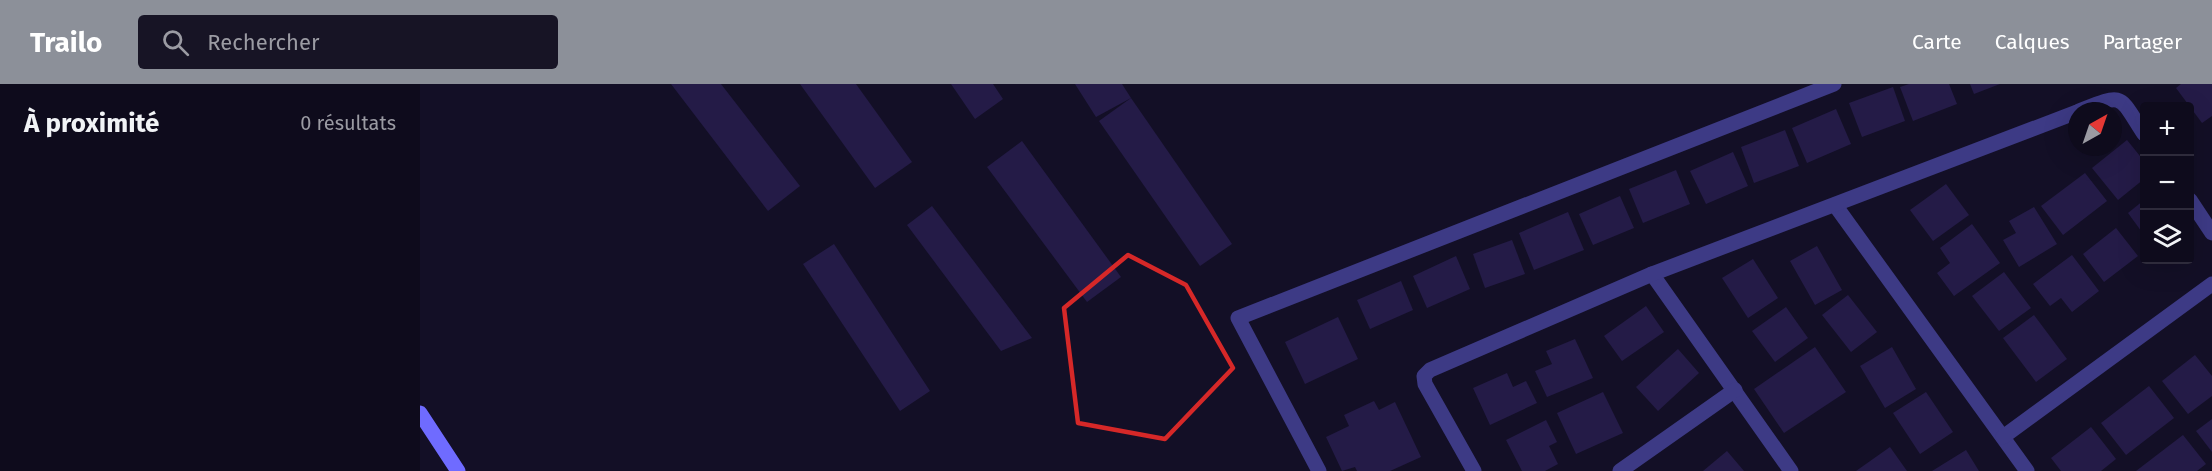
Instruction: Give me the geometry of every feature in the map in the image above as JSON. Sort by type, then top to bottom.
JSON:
[{"type":"main road","points":[[420,413],[459,471]]},
{"type":"street","points":[[1319,471],[1238,318],[1834,84]]},
{"type":"street","points":[[2103,102],[2117,99],[2122,102]]},
{"type":"street","points":[[2122,102],[2140,127]]},
{"type":"street","points":[[1474,471],[1425,384],[1424,376],[1430,370],[1652,274],[2068,115]]},
{"type":"street","points":[[1835,205],[2028,471]]},
{"type":"street","points":[[2194,206],[2212,233]]},
{"type":"street","points":[[1652,274],[1791,471]]},
{"type":"street","points":[[2003,436],[2212,284]]},
{"type":"street","points":[[1620,471],[1735,390]]},
{"type":"highlighted area","points":[[1128,255],[1186,285],[1233,368],[1165,439],[1078,423],[1064,308]]},
{"type":"building","points":[[671,84],[721,84],[800,186],[768,211]]},
{"type":"building","points":[[800,84],[856,84],[912,162],[875,188]]},
{"type":"building","points":[[951,84],[993,84],[1003,99],[975,119]]},
{"type":"building","points":[[1075,84],[1122,84],[1131,98],[1096,117]]},
{"type":"building","points":[[1909,84],[1949,84],[1957,104],[1913,121],[1900,87]]},
{"type":"building","points":[[1970,84],[2000,84],[1974,94]]},
{"type":"building","points":[[2181,84],[2212,84],[2212,116],[2202,123],[2194,112],[2194,102],[2186,102],[2176,88]]},
{"type":"building","points":[[1893,87],[1905,121],[1862,137],[1849,103]]},
{"type":"building","points":[[1131,98],[1232,244],[1200,266],[1099,121]]},
{"type":"building","points":[[1836,109],[1851,144],[1807,163],[1792,128]]},
{"type":"building","points":[[1785,130],[1799,166],[1754,183],[1741,147]]},
{"type":"building","points":[[2127,140],[2140,156],[2140,182],[2118,200],[2092,168],[2107,156],[2122,156],[2122,144]]},
{"type":"building","points":[[1022,141],[1121,277],[1087,302],[987,167]]},
{"type":"building","points":[[1733,152],[1748,186],[1706,204],[1690,171]]},
{"type":"building","points":[[1676,170],[1690,204],[1643,223],[1629,189]]},
{"type":"building","points":[[2085,173],[2107,201],[2063,235],[2041,206]]},
{"type":"building","points":[[1946,184],[1969,215],[1933,241],[1910,210]]},
{"type":"building","points":[[1620,196],[1634,228],[1593,245],[1579,214]]},
{"type":"building","points":[[2140,203],[2140,230],[2128,213]]},
{"type":"building","points":[[932,206],[1032,338],[1001,351],[907,225]]},
{"type":"building","points":[[2034,207],[2057,244],[2019,267],[2003,240],[2016,233],[2009,221]]},
{"type":"building","points":[[1568,212],[1584,250],[1534,270],[1519,233]]},
{"type":"building","points":[[1972,224],[2000,263],[1954,296],[1937,273],[1950,263],[1940,248]]},
{"type":"building","points":[[2116,228],[2138,256],[2104,282],[2083,254]]},
{"type":"building","points":[[1512,240],[1525,274],[1485,288],[1473,254]]},
{"type":"building","points":[[834,244],[930,391],[900,411],[803,264]]},
{"type":"building","points":[[1817,246],[1842,290],[1815,305],[1790,261]]},
{"type":"building","points":[[2072,255],[2099,291],[2072,312],[2061,298],[2050,306],[2033,284]]},
{"type":"building","points":[[1456,256],[1470,289],[1427,308],[1413,276]]},
{"type":"building","points":[[1753,259],[1778,298],[1748,318],[1722,278]]},
{"type":"building","points":[[2004,272],[2031,308],[1999,331],[1972,296]]},
{"type":"building","points":[[1401,281],[1413,310],[1370,329],[1357,300]]},
{"type":"building","points":[[1848,295],[1877,332],[1851,352],[1822,315]]},
{"type":"building","points":[[1646,306],[1664,332],[1622,361],[1604,336]]},
{"type":"building","points":[[1786,307],[1808,338],[1775,362],[1752,331]]},
{"type":"building","points":[[2034,315],[2067,359],[2036,382],[2003,338]]},
{"type":"building","points":[[1338,317],[1358,359],[1305,384],[1285,342]]},
{"type":"building","points":[[1575,339],[1593,378],[1547,397],[1535,371],[1552,364],[1546,351]]},
{"type":"building","points":[[1815,347],[1846,392],[1784,433],[1754,389]]},
{"type":"building","points":[[1892,347],[1916,389],[1885,408],[1860,366]]},
{"type":"building","points":[[1678,349],[1699,373],[1658,411],[1636,387]]},
{"type":"building","points":[[2195,355],[2212,376],[2212,396],[2188,414],[2162,381]]},
{"type":"building","points":[[1507,373],[1513,387],[1526,381],[1537,403],[1490,425],[1473,388]]},
{"type":"building","points":[[2149,386],[2174,418],[2126,455],[2101,423]]},
{"type":"building","points":[[1603,392],[1623,433],[1576,454],[1557,413]]},
{"type":"building","points":[[1926,392],[1953,432],[1920,454],[1893,413]]},
{"type":"building","points":[[1374,401],[1379,410],[1395,402],[1421,457],[1390,471],[1357,471],[1355,467],[1342,471],[1326,437],[1349,426],[1344,415]]},
{"type":"building","points":[[2212,419],[2212,452],[2196,431]]},
{"type":"building","points":[[1546,420],[1557,442],[1549,446],[1558,464],[1545,471],[1522,471],[1506,440]]},
{"type":"building","points":[[2091,427],[2116,459],[2101,471],[2061,471],[2051,458]]},
{"type":"building","points":[[2183,435],[2206,464],[2197,471],[2136,471]]},
{"type":"building","points":[[1890,447],[1907,471],[1856,471]]},
{"type":"building","points":[[1966,450],[1979,471],[1932,471]]},
{"type":"building","points":[[1727,451],[1744,471],[1703,471]]}]
